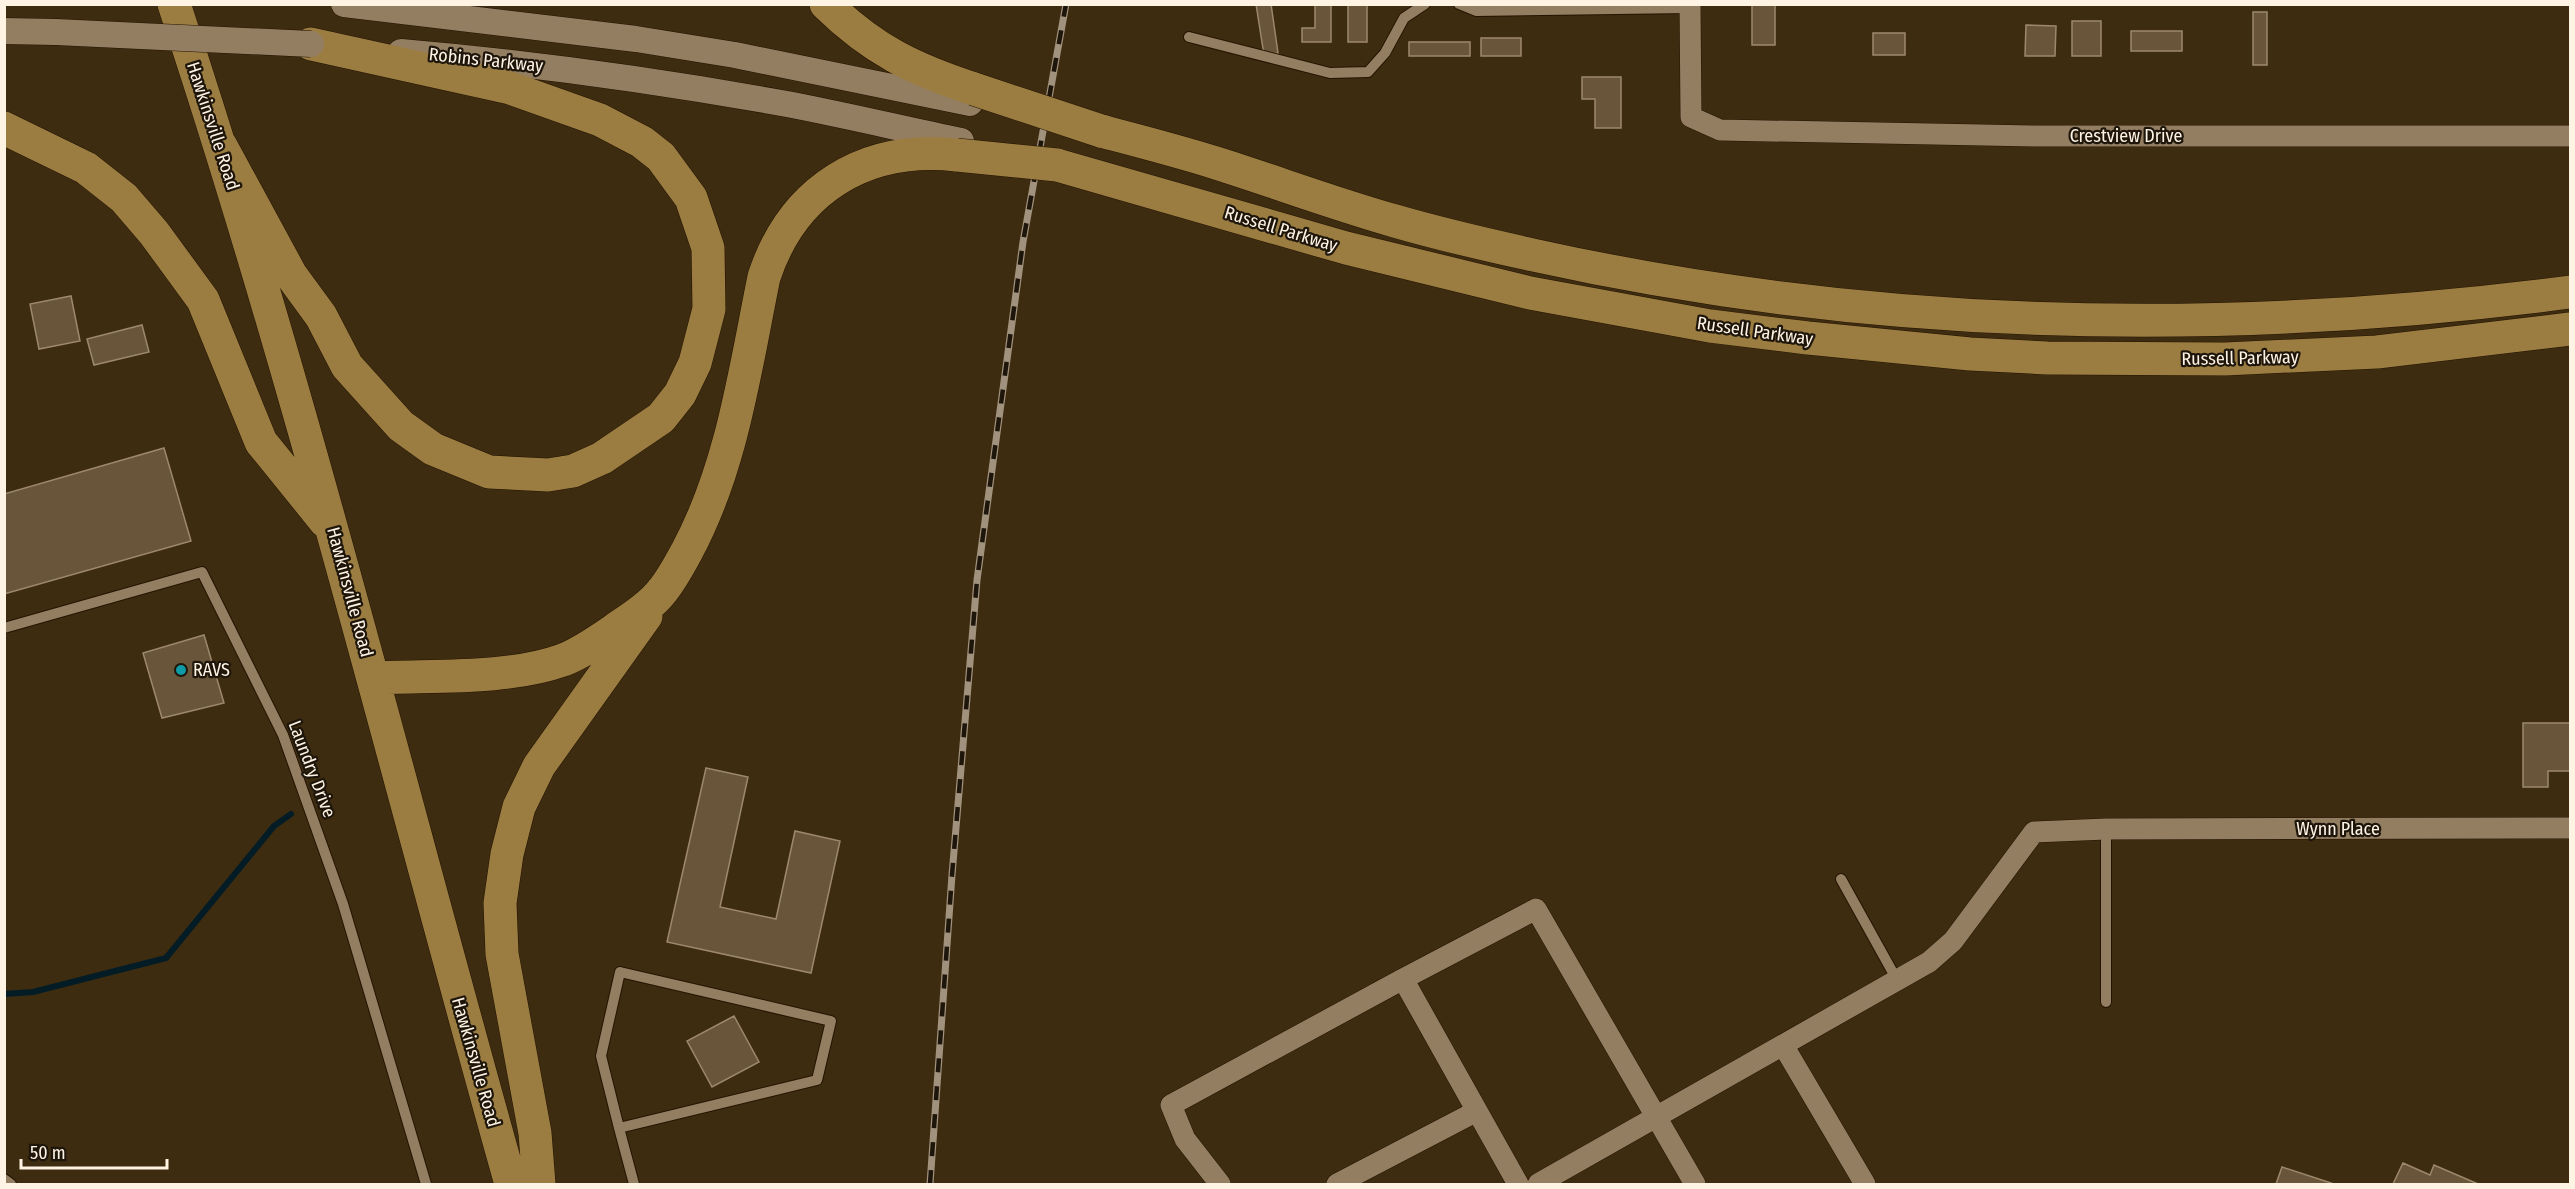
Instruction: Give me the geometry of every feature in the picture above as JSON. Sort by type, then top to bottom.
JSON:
[{"type":"main road","name":"Hawkinsville Road","points":[[174,4],[221,146],[335,534],[430,895],[511,1185]]},
{"type":"main road","name":"Russell Parkway","points":[[826,4],[868,41],[892,56],[972,96],[1214,162],[1395,221],[1533,255],[1673,282],[1840,304],[2005,318],[2182,322],[2387,312],[2571,292]]},
{"type":"main road","points":[[221,146],[291,275],[321,316],[347,366],[401,426],[433,449],[489,472],[548,475],[573,471],[602,458],[661,418],[680,394],[695,363],[709,309],[708,248],[691,198],[661,157],[642,142],[600,120],[510,88],[311,44]]},
{"type":"main road","points":[[4,128],[86,168],[124,198],[154,233],[203,300],[261,442],[335,534]]},
{"type":"main road","name":"Russell Parkway","points":[[539,1185],[535,1133],[502,954],[500,903],[507,854],[519,807],[539,766],[632,638],[693,539],[716,485],[732,430],[764,277],[771,255],[789,222],[815,195],[850,171],[903,155],[959,148],[1057,165],[1346,248],[1530,293],[1710,326],[1892,347],[2048,358],[2225,359],[2378,352],[2571,329]]},
{"type":"main road","points":[[374,678],[491,673],[542,666],[563,660],[629,620],[663,591]]},
{"type":"street","points":[[344,4],[636,39],[972,96]]},
{"type":"street","name":"Crestview Drive","points":[[1690,6],[1691,117],[1720,130],[2037,136],[2571,136]]},
{"type":"street","name":"Robins Parkway","points":[[4,31],[311,44],[453,56],[573,70],[790,105],[959,148]]},
{"type":"street","name":"Wynn Place","points":[[1897,980],[1929,962],[1953,941],[2034,832],[2106,829],[2571,828]]},
{"type":"street","points":[[1220,1185],[1185,1139],[1171,1105],[1536,909],[1695,1185]]},
{"type":"street","points":[[1403,979],[1518,1185]]},
{"type":"street","points":[[1538,1185],[1897,980]]},
{"type":"street","points":[[1783,1045],[1865,1185]]},
{"type":"street","points":[[1337,1185],[1477,1111]]},
{"type":"lane","points":[[1189,37],[1330,73],[1368,72],[1385,53],[1404,18],[1425,4]]},
{"type":"lane","points":[[1459,4],[1476,11],[1690,6]]},
{"type":"lane","name":"Laundry Drive","points":[[4,627],[202,572],[283,735],[343,904],[426,1185]]},
{"type":"lane","points":[[2106,829],[2106,1002]]},
{"type":"lane","points":[[1841,879],[1897,980]]},
{"type":"lane","points":[[619,1128],[817,1080],[831,1021],[620,972],[601,1056],[619,1128],[634,1185]]},
{"type":"lane","points":[[4,1179],[11,1185]]},
{"type":"building","points":[[1256,4],[1271,4],[1278,53],[1264,55]]},
{"type":"building","points":[[1315,4],[1331,4],[1331,42],[1302,42],[1302,28],[1315,28]]},
{"type":"building","points":[[1348,4],[1367,4],[1367,42],[1348,42]]},
{"type":"building","points":[[1752,4],[1775,4],[1775,45],[1752,45]]},
{"type":"building","points":[[2253,12],[2267,12],[2267,65],[2253,65]]},
{"type":"building","points":[[2072,21],[2101,21],[2101,56],[2072,56]]},
{"type":"building","points":[[2026,25],[2056,26],[2055,56],[2025,56]]},
{"type":"building","points":[[2131,31],[2182,31],[2182,51],[2131,51]]},
{"type":"building","points":[[1873,33],[1905,33],[1905,55],[1873,55]]},
{"type":"building","points":[[1481,38],[1521,38],[1521,56],[1481,56]]},
{"type":"building","points":[[1409,42],[1470,42],[1470,56],[1409,56]]},
{"type":"building","points":[[1582,77],[1621,77],[1621,128],[1595,128],[1595,99],[1582,99]]},
{"type":"building","points":[[71,296],[80,341],[39,349],[30,304]]},
{"type":"building","points":[[142,325],[149,352],[94,365],[87,339]]},
{"type":"building","points":[[164,448],[191,541],[4,594],[4,494]]},
{"type":"building","name":"RAVS","points":[[204,635],[224,703],[162,718],[143,653]]},
{"type":"building","points":[[2523,723],[2570,723],[2570,771],[2548,771],[2548,787],[2523,787]]},
{"type":"building","points":[[706,768],[748,777],[720,907],[776,919],[795,831],[840,841],[811,973],[667,942]]},
{"type":"building","points":[[734,1016],[759,1062],[712,1087],[687,1041]]},
{"type":"building","points":[[2403,1163],[2430,1175],[2434,1165],[2478,1184],[2393,1184]]},
{"type":"building","points":[[2282,1167],[2334,1184],[2276,1184]]},
{"type":"waterway","points":[[4,994],[33,992],[166,958],[274,826],[291,814]]},
{"type":"railway","points":[[930,1184],[952,875],[977,580],[1023,242],[1066,4]]},
{"type":"place","name":"RAVS","points":[[181,670]]}]
